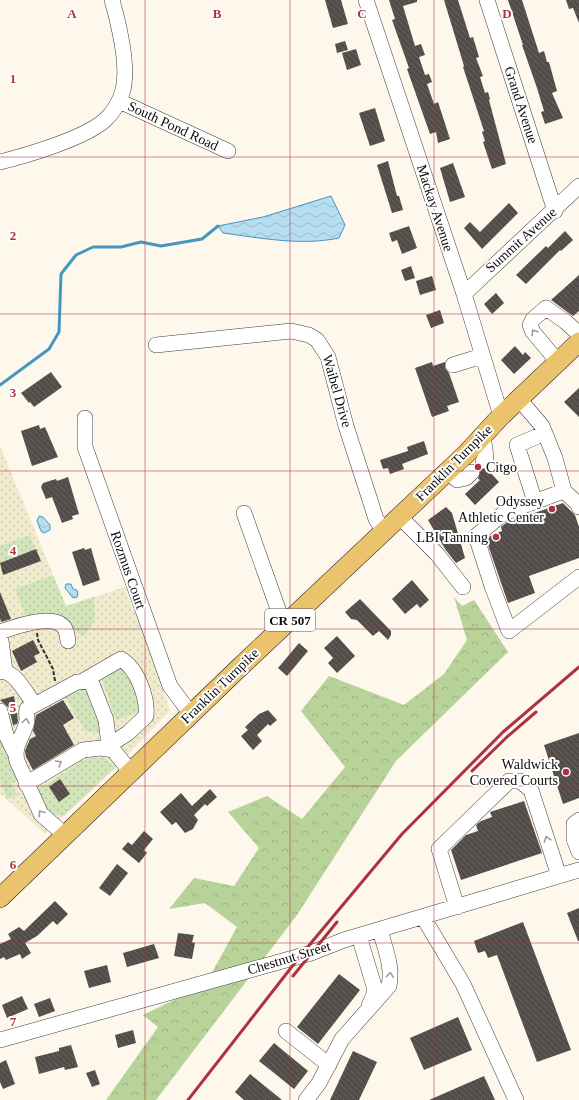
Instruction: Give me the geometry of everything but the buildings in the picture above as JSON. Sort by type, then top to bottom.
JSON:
[{"type":"main road","name":"Franklin Turnpike","points":[[0,898],[399,516],[448,472],[501,416],[579,342]]},
{"type":"street","points":[[0,162],[47,147],[95,128],[105,120],[119,101],[124,78],[122,46],[112,0]]},
{"type":"street","name":"Mackay Avenue","points":[[366,0],[464,294],[501,416]]},
{"type":"street","name":"Grand Avenue","points":[[487,0],[555,210]]},
{"type":"street","name":"South Pond Road","points":[[119,101],[228,151]]},
{"type":"street","name":"Summit Avenue","points":[[464,294],[579,186]]},
{"type":"street","points":[[558,362],[533,332],[530,325],[533,319],[546,308],[566,322],[579,334]]},
{"type":"street","name":"Waibel Drive","points":[[156,345],[291,331],[305,333],[317,340],[328,358],[346,426],[376,519],[384,531]]},
{"type":"street","points":[[453,365],[482,356]]},
{"type":"street","points":[[520,399],[542,426],[564,491],[577,503],[579,507]]},
{"type":"street","name":"Rozmus Court","points":[[85,418],[85,447],[153,641],[170,686],[191,714]]},
{"type":"street","points":[[535,502],[518,445],[545,433]]},
{"type":"street","points":[[483,435],[486,456],[483,461]]},
{"type":"street","points":[[448,472],[457,480],[466,478],[472,472]]},
{"type":"street","points":[[564,491],[504,513],[476,536],[492,586],[509,631],[579,577]]},
{"type":"street","points":[[244,513],[284,626]]},
{"type":"street","points":[[399,516],[437,554],[463,587]]},
{"type":"street","points":[[34,704],[11,674],[2,672],[0,633],[39,622],[56,622],[62,625],[66,631],[68,641]]},
{"type":"street","points":[[26,784],[83,750],[112,747],[146,716],[146,702],[137,678],[127,662],[121,659],[83,681]]},
{"type":"street","points":[[15,753],[27,721],[27,709],[77,682],[88,681],[92,684],[106,720],[112,747],[131,772]]},
{"type":"street","points":[[0,711],[6,735],[40,814],[65,836]]},
{"type":"street","points":[[457,907],[440,849],[468,819],[509,781],[520,781],[531,790],[559,876]]},
{"type":"street","points":[[579,820],[574,824],[574,839],[579,850]]},
{"type":"street","name":"Chestnut Street","points":[[0,1040],[311,953],[359,936],[577,870]]},
{"type":"street","points":[[423,917],[463,984],[516,1100]]},
{"type":"street","points":[[306,1100],[319,1083],[342,1038],[369,1006],[389,986],[391,976],[390,964],[380,930]]},
{"type":"street","points":[[359,936],[374,986],[374,994],[369,1006]]},
{"type":"street","points":[[286,1031],[329,1064]]},
{"type":"path","points":[[39,622],[38,640],[53,669],[59,691]]},
{"type":"shaded area","points":[[0,446],[66,606],[125,587],[130,603],[138,619],[170,711],[116,767],[45,834],[0,793]]},
{"type":"green space","points":[[30,535],[35,549],[0,563],[0,546]]},
{"type":"green space","points":[[53,575],[66,606],[94,597],[95,619],[84,637],[61,621],[27,620],[15,589]]},
{"type":"green space","points":[[454,597],[462,606],[474,600],[508,652],[396,761],[297,915],[156,1100],[106,1100],[158,1027],[143,1015],[205,985],[237,927],[205,903],[169,909],[194,878],[234,886],[259,848],[228,812],[267,796],[302,819],[345,767],[301,711],[329,676],[404,705],[444,674],[467,640]]},
{"type":"green space","points":[[120,664],[129,673],[135,685],[139,712],[116,720],[101,676]]},
{"type":"green space","points":[[81,690],[89,693],[102,728],[99,733],[85,731],[64,695]]},
{"type":"green space","points":[[0,732],[20,780],[11,783],[17,795],[7,799],[0,780]]},
{"type":"green space","points":[[90,758],[104,758],[116,767],[64,816],[47,813],[36,791],[82,761]]},
{"type":"water","points":[[331,196],[345,225],[339,238],[310,241],[266,239],[223,233],[218,226],[263,217]]},
{"type":"water","points":[[39,516],[43,517],[50,525],[50,530],[44,533],[41,531],[37,521]]},
{"type":"water","points":[[66,584],[71,584],[73,589],[77,590],[77,597],[73,598],[65,588]]},
{"type":"waterway","points":[[0,385],[49,349],[59,332],[61,274],[76,255],[93,247],[121,247],[141,242],[161,246],[202,239],[218,226]]},
{"type":"railway","points":[[188,1100],[301,955],[402,834],[503,732],[579,667]]},
{"type":"railway","points":[[472,771],[507,737],[536,712]]},
{"type":"railway","points":[[293,976],[337,922]]},
{"type":"place","name":"Citgo","points":[[478,467]]},
{"type":"place","name":"Odyssey Athletic Center","points":[[552,509]]},
{"type":"place","name":"LBI Tanning","points":[[496,537]]},
{"type":"place","name":"Waldwick Covered Courts","points":[[566,772]]}]
